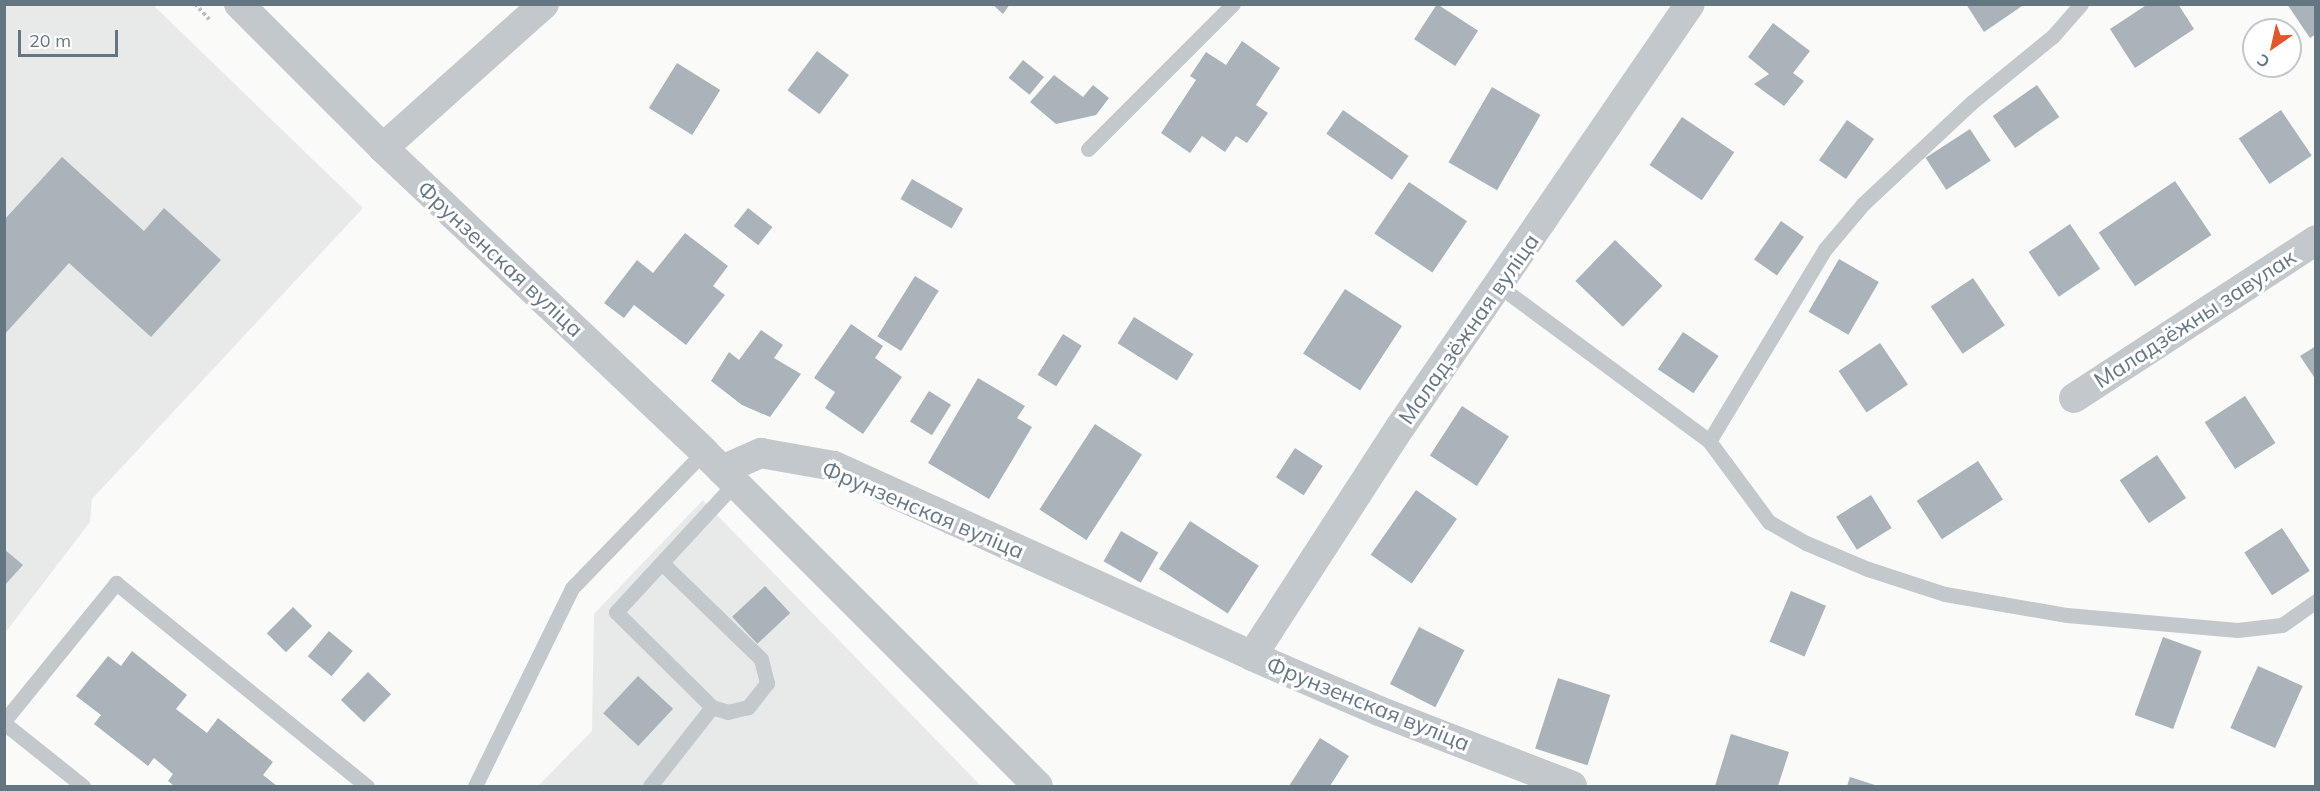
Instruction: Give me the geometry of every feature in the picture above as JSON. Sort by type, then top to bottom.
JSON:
[{"type":"street","name":"Фрунзенская вуліца","points":[[239,4],[383,148],[720,469],[761,453],[834,466],[1252,656],[1379,711],[1572,786]]},
{"type":"street","points":[[383,148],[544,4]]},
{"type":"street","name":"Маладзёжная вуліца","points":[[1252,656],[1401,426],[1690,4]]},
{"type":"street","name":"Маладзёжны завулак","points":[[2074,398],[2316,240]]},
{"type":"street","points":[[720,469],[1038,786]]},
{"type":"lane","points":[[1088,149],[1233,4]]},
{"type":"lane","points":[[1709,441],[1825,249],[1863,204],[1972,102],[2053,36],[2081,4]]},
{"type":"lane","points":[[1499,286],[1709,441],[1769,522],[1806,543],[1857,564],[1945,594],[2067,615],[2237,630],[2282,625],[2316,601]]},
{"type":"lane","points":[[663,564],[761,659],[767,683],[748,707],[728,711],[712,707],[616,612],[663,564],[720,469]]},
{"type":"lane","points":[[475,786],[573,588],[720,469]]},
{"type":"lane","points":[[83,786],[4,722],[116,583],[367,786]]},
{"type":"lane","points":[[650,786],[712,707]]},
{"type":"path","points":[[195,4],[212,21]]},
{"type":"shaded area","points":[[5,5],[153,5],[363,208],[92,499],[90,522],[5,633]]},
{"type":"shaded area","points":[[703,500],[981,786],[538,786],[592,731],[594,614]]},
{"type":"building","points":[[992,4],[1010,4],[1003,14]]},
{"type":"building","points":[[1437,4],[1478,31],[1455,66],[1414,39]]},
{"type":"building","points":[[1966,4],[2025,4],[1984,32]]},
{"type":"building","points":[[2148,4],[2178,4],[2194,29],[2135,68],[2110,29]]},
{"type":"building","points":[[2287,4],[2316,4],[2316,34],[2310,38],[2302,26],[2302,18],[2296,18]]},
{"type":"building","points":[[1773,23],[1810,51],[1793,73],[1804,81],[1784,106],[1754,84],[1769,74],[1748,57]]},
{"type":"building","points":[[1242,41],[1280,68],[1256,105],[1268,113],[1247,143],[1236,136],[1225,152],[1202,136],[1190,153],[1161,133],[1196,80],[1190,76],[1206,52],[1226,65]]},
{"type":"building","points":[[817,51],[849,75],[819,114],[788,90]]},
{"type":"building","points":[[1023,60],[1044,77],[1030,95],[1009,78]]},
{"type":"building","points":[[677,63],[720,90],[692,135],[649,108]]},
{"type":"building","points":[[1054,75],[1083,97],[1093,85],[1109,98],[1096,115],[1056,124],[1030,102]]},
{"type":"building","points":[[2037,85],[2059,117],[2015,148],[1993,116]]},
{"type":"building","points":[[1492,87],[1540,115],[1497,190],[1448,162]]},
{"type":"building","points":[[1343,110],[1409,156],[1392,180],[1326,134]]},
{"type":"building","points":[[2281,110],[2312,156],[2269,184],[2239,139]]},
{"type":"building","points":[[1682,117],[1734,152],[1702,200],[1650,165]]},
{"type":"building","points":[[1847,120],[1874,139],[1846,179],[1819,160]]},
{"type":"building","points":[[1970,129],[1991,161],[1946,190],[1926,158]]},
{"type":"building","points":[[62,157],[144,231],[164,208],[221,260],[151,337],[69,263],[4,335],[4,220]]},
{"type":"building","points":[[912,179],[963,208],[952,228],[900,199]]},
{"type":"building","points":[[2175,181],[2211,235],[2135,286],[2099,232]]},
{"type":"building","points":[[1409,182],[1467,221],[1432,273],[1374,233]]},
{"type":"building","points":[[748,208],[772,227],[758,245],[734,226]]},
{"type":"building","points":[[1781,221],[1804,237],[1777,276],[1754,260]]},
{"type":"building","points":[[2070,224],[2100,269],[2059,297],[2029,252]]},
{"type":"building","points":[[685,233],[728,266],[713,286],[725,295],[686,345],[634,305],[624,318],[604,303],[637,260],[653,273]]},
{"type":"building","points":[[1615,240],[1662,286],[1623,327],[1575,281]]},
{"type":"building","points":[[1839,259],[1879,282],[1848,335],[1808,312]]},
{"type":"building","points":[[915,276],[939,291],[901,351],[877,336]]},
{"type":"building","points":[[1973,278],[2005,325],[1963,354],[1931,307]]},
{"type":"building","points":[[1345,289],[1402,326],[1360,391],[1303,354]]},
{"type":"building","points":[[1134,317],[1193,354],[1177,380],[1118,343]]},
{"type":"building","points":[[851,324],[883,346],[875,358],[902,377],[863,434],[825,408],[835,392],[814,378]]},
{"type":"building","points":[[761,330],[783,345],[774,358],[801,374],[770,417],[742,405],[711,381],[729,352],[739,360]]},
{"type":"building","points":[[1683,332],[1719,356],[1693,393],[1658,369]]},
{"type":"building","points":[[1063,334],[1082,346],[1056,386],[1038,375]]},
{"type":"building","points":[[1880,343],[1908,384],[1867,412],[1839,371]]},
{"type":"building","points":[[2316,346],[2316,380],[2300,356]]},
{"type":"building","points":[[978,378],[1025,406],[1017,418],[1032,427],[989,499],[928,463]]},
{"type":"building","points":[[929,391],[951,405],[932,435],[910,422]]},
{"type":"building","points":[[2245,396],[2275,443],[2235,469],[2205,422]]},
{"type":"building","points":[[1462,406],[1509,436],[1477,486],[1430,455]]},
{"type":"building","points":[[1095,424],[1142,454],[1086,540],[1039,510]]},
{"type":"building","points":[[1295,448],[1323,466],[1304,495],[1276,477]]},
{"type":"building","points":[[2157,455],[2186,498],[2149,523],[2120,480]]},
{"type":"building","points":[[1978,461],[2003,500],[1942,539],[1917,501]]},
{"type":"building","points":[[1416,490],[1457,519],[1412,583],[1371,555]]},
{"type":"building","points":[[1871,495],[1892,528],[1857,550],[1836,517]]},
{"type":"building","points":[[1190,521],[1259,566],[1228,613],[1159,569]]},
{"type":"building","points":[[2282,528],[2310,571],[2272,595],[2244,553]]},
{"type":"building","points":[[1121,531],[1158,552],[1141,583],[1104,561]]},
{"type":"building","points":[[4,549],[23,565],[4,586]]},
{"type":"building","points":[[765,586],[790,613],[757,644],[732,617]]},
{"type":"building","points":[[1791,591],[1826,606],[1804,656],[1770,642]]},
{"type":"building","points":[[293,607],[312,626],[286,652],[267,633]]},
{"type":"building","points":[[1419,627],[1464,650],[1435,707],[1390,684]]},
{"type":"building","points":[[329,631],[353,651],[332,676],[308,656]]},
{"type":"building","points":[[2163,637],[2202,651],[2173,729],[2135,715]]},
{"type":"building","points":[[132,651],[187,695],[176,709],[207,733],[218,718],[273,762],[263,775],[277,786],[174,786],[168,781],[173,774],[154,758],[148,766],[94,724],[101,715],[76,696],[108,656],[121,666]]},
{"type":"building","points":[[2258,666],[2303,686],[2275,748],[2230,728]]},
{"type":"building","points":[[368,672],[391,694],[364,722],[341,700]]},
{"type":"building","points":[[638,676],[673,709],[638,746],[603,713]]},
{"type":"building","points":[[1558,678],[1610,695],[1587,765],[1535,748]]},
{"type":"building","points":[[1731,734],[1789,752],[1778,786],[1715,786]]},
{"type":"building","points":[[1320,738],[1349,756],[1330,786],[1289,786]]},
{"type":"building","points":[[1850,777],[1878,786],[1847,786]]}]
